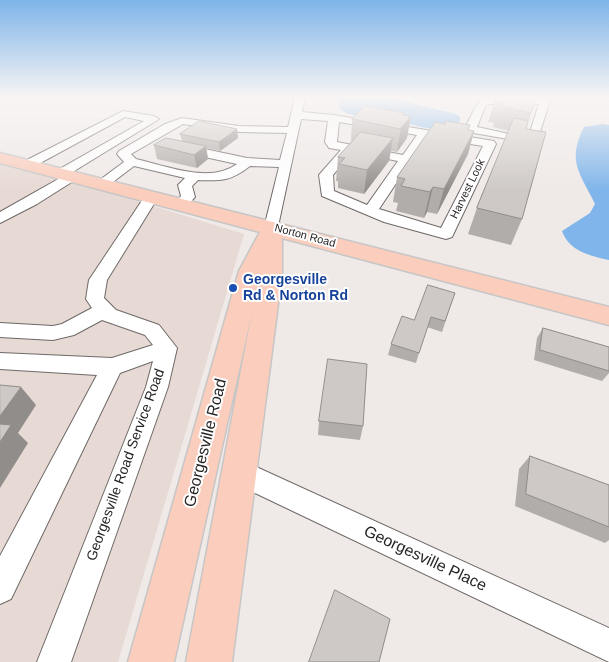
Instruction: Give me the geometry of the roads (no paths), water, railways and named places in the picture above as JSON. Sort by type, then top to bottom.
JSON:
[{"type":"main road","name":"Norton Road","points":[[0,158],[150,199],[272,228],[609,316]]},
{"type":"main road","name":"Georgesville Road","points":[[209,662],[241,473],[271,273],[272,228]]},
{"type":"main road","name":"Georgesville Road","points":[[150,662],[250,271],[272,228]]},
{"type":"street","points":[[27,165],[95,129]]},
{"type":"street","points":[[0,218],[32,202],[66,176],[139,129]]},
{"type":"street","points":[[164,129],[123,154],[132,162],[195,176],[214,178],[230,175],[247,162]]},
{"type":"street","points":[[238,129],[293,130]]},
{"type":"street","points":[[333,129],[331,142],[333,145],[406,159]]},
{"type":"street","points":[[399,129],[483,140],[532,142],[536,129]]},
{"type":"street","points":[[472,129],[483,140]]},
{"type":"street","name":"Georgesville Road","points":[[272,228],[293,130]]},
{"type":"street","points":[[348,149],[326,175],[325,185],[327,193],[370,211],[424,133]]},
{"type":"street","points":[[146,140],[247,162],[286,164]]},
{"type":"street","name":"Harvest Look","points":[[370,211],[389,219],[446,234],[483,140]]},
{"type":"street","points":[[100,185],[132,162]]},
{"type":"street","points":[[179,206],[188,197],[185,184],[195,176]]},
{"type":"street","points":[[0,361],[112,367],[167,348],[152,330],[109,315],[95,299],[98,280],[150,199]]},
{"type":"street","points":[[0,330],[53,333],[67,330],[105,310]]},
{"type":"street","name":"Georgesville Road Service Road","points":[[54,662],[157,387],[167,348]]},
{"type":"street","points":[[0,588],[112,367]]},
{"type":"street","name":"Georgesville Place","points":[[241,473],[609,645]]},
{"type":"water","points":[[583,129],[609,129],[609,260],[581,252],[565,238],[562,231],[590,213],[595,204],[581,176],[576,159],[579,139]]},
{"type":"place","name":"Georgesville Rd & Norton Rd","points":[[233,288]]}]
